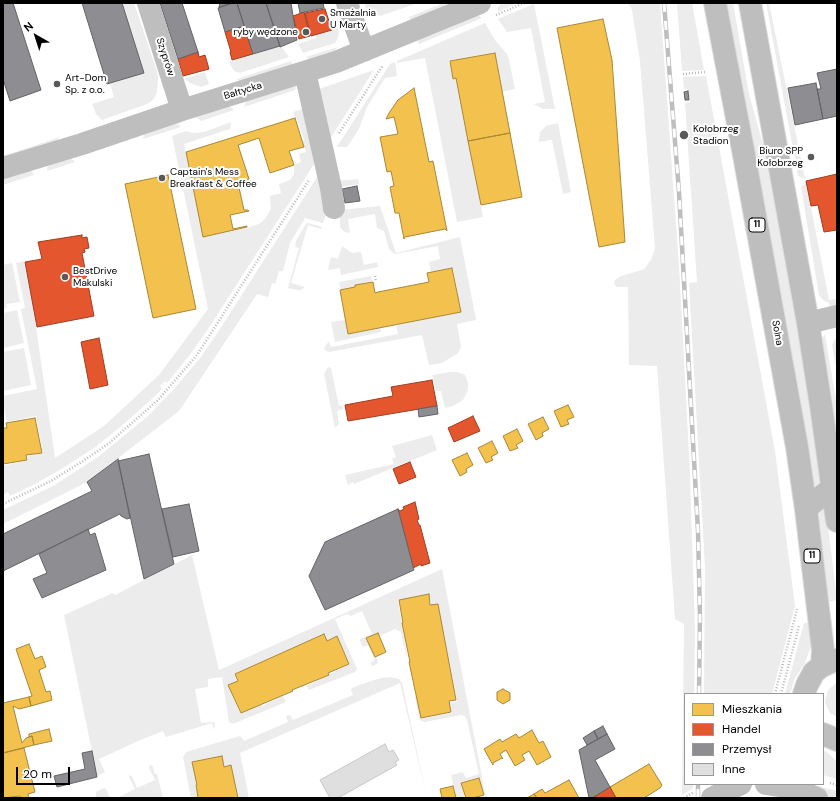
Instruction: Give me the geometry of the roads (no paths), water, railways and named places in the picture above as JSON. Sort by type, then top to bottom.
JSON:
[{"type":"main road","name":"Szyprów","points":[[148,3],[182,110]]},
{"type":"main road","points":[[347,3],[364,51]]},
{"type":"main road","name":"Bałtycka","points":[[3,168],[305,72],[364,51],[480,3]]},
{"type":"main road","name":"Solna","points":[[715,3],[790,408],[806,509],[823,650],[829,663]]},
{"type":"main road","points":[[750,3],[808,323],[835,487],[837,521]]},
{"type":"main road","points":[[305,72],[331,188],[334,208]]},
{"type":"main road","points":[[808,323],[837,316]]},
{"type":"main road","points":[[806,509],[835,487]]},
{"type":"main road","name":"11","points":[[804,693],[811,676],[829,663]]},
{"type":"main road","points":[[824,734],[837,740]]},
{"type":"main road","points":[[706,798],[735,785]]},
{"type":"main road","points":[[712,798],[735,785]]},
{"type":"main road","points":[[772,785],[792,788],[817,798]]},
{"type":"railway","points":[[664,3],[679,192],[698,531],[700,617],[699,693]]},
{"type":"railway","points":[[698,785],[698,798]]},
{"type":"place","name":"Smażalnia U Marty","points":[[322,19]]},
{"type":"place","name":"ryby wędzone","points":[[306,32]]},
{"type":"place","name":"Art-Dom Sp. z o.o.","points":[[57,84]]},
{"type":"place","name":"Kołobrzeg Stadion","points":[[684,135]]},
{"type":"place","name":"Biuro SPP Kołobrzeg","points":[[811,157]]},
{"type":"place","name":"Captain's Mess Breakfast & Coffee","points":[[162,178]]},
{"type":"place","name":"BestDrive Makulski","points":[[65,277]]}]
